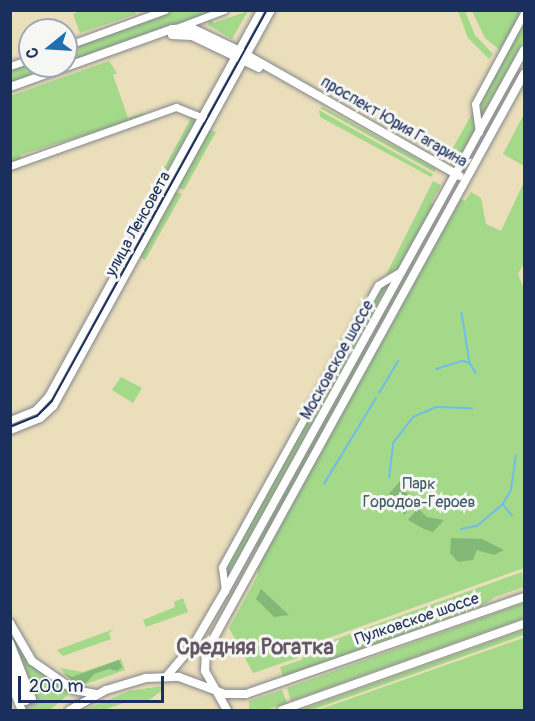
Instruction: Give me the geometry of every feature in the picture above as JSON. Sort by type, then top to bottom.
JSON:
[{"type":"main road","name":"проспект Юрия Гагарина","points":[[10,87],[172,29],[196,29],[465,182]]},
{"type":"main road","name":"проспект Юрия Гагарина","points":[[10,92],[174,34],[192,36],[241,56]]},
{"type":"main road","name":"Московское шоссе","points":[[166,677],[194,644],[248,551],[525,50]]},
{"type":"main road","name":"Московское шоссе","points":[[227,711],[204,667],[204,658],[258,556],[525,74]]},
{"type":"main road","points":[[248,551],[258,556]]},
{"type":"main road","name":"Пулковское шоссе","points":[[70,711],[96,694],[137,680],[166,677],[196,681],[216,691],[246,694],[525,597]]},
{"type":"main road","points":[[10,623],[32,661],[74,690],[96,694]]},
{"type":"main road","points":[[282,711],[525,624]]},
{"type":"main road","points":[[10,643],[29,700],[10,662]]},
{"type":"main road","points":[[10,681],[22,711]]},
{"type":"street","points":[[78,42],[165,10]]},
{"type":"street","points":[[172,29],[224,10]]},
{"type":"street","name":"улица Ленсовета","points":[[10,430],[40,418],[53,406],[210,122],[260,10]]},
{"type":"street","name":"улица Ленсовета","points":[[10,420],[35,410],[48,396],[202,117],[271,10]]},
{"type":"street","points":[[479,132],[475,104],[525,13]]},
{"type":"street","points":[[10,166],[176,107],[210,122]]},
{"type":"street","points":[[225,591],[222,567],[378,285],[404,269]]},
{"type":"green space","points":[[82,10],[135,11],[136,14],[80,33],[78,18],[74,18],[73,14]]},
{"type":"green space","points":[[173,11],[214,11],[78,60],[78,45]]},
{"type":"green space","points":[[248,11],[232,39],[208,25],[210,19],[214,23]]},
{"type":"green space","points":[[458,11],[465,11],[475,35],[493,54],[489,59],[468,38]]},
{"type":"green space","points":[[472,11],[522,11],[500,50],[485,38]]},
{"type":"green space","points":[[524,24],[524,40],[481,118],[481,98]]},
{"type":"green space","points":[[109,61],[117,73],[113,75],[128,118],[143,113],[144,117],[20,155],[22,160],[11,164],[10,96],[61,78],[78,78],[78,72]]},
{"type":"green space","points":[[18,66],[18,78],[25,78],[11,83],[10,69]]},
{"type":"green space","points":[[323,107],[436,169],[434,172],[320,108]]},
{"type":"green space","points":[[319,110],[433,174],[431,177],[320,117]]},
{"type":"green space","points":[[473,112],[475,131],[459,158],[450,153]]},
{"type":"green space","points":[[524,114],[524,166],[503,154]]},
{"type":"green space","points":[[192,116],[194,123],[154,194],[152,191]]},
{"type":"green space","points":[[210,130],[216,132],[184,190],[178,187]]},
{"type":"green space","points":[[433,181],[441,185],[431,203],[434,204],[398,269],[386,275]]},
{"type":"green space","name":"Парк Городов-Героев","points":[[524,182],[524,263],[518,274],[524,289],[524,568],[306,646],[297,658],[253,673],[229,628],[258,575],[257,569],[461,199],[465,201],[471,192],[481,198],[486,224],[501,231]]},
{"type":"green space","points":[[452,191],[259,547],[256,546]]},
{"type":"green space","points":[[176,192],[182,194],[145,260],[140,257]]},
{"type":"green space","points":[[390,281],[227,576],[226,564],[379,287]]},
{"type":"green space","points":[[121,377],[142,388],[133,403],[112,390]]},
{"type":"green space","points":[[400,481],[414,505],[404,515],[389,494]]},
{"type":"green space","points":[[418,508],[427,517],[444,520],[433,532],[424,529],[408,520]]},
{"type":"green space","points":[[451,538],[482,539],[504,550],[494,555],[477,550],[473,560],[458,562],[450,553]]},
{"type":"green space","points":[[522,572],[524,587],[495,597],[482,606],[283,677],[280,667],[301,660],[311,648]]},
{"type":"green space","points":[[261,589],[289,615],[274,617],[256,599]]},
{"type":"green space","points":[[183,598],[188,612],[146,627],[143,620],[138,622],[175,607],[174,602]]},
{"type":"green space","points":[[524,603],[524,618],[291,701],[287,688]]},
{"type":"green space","points":[[114,629],[109,633],[111,639],[63,656],[57,650]]},
{"type":"green space","points":[[524,630],[524,635],[312,710],[300,710]]},
{"type":"green space","points":[[523,638],[524,710],[318,710]]},
{"type":"green space","points":[[15,643],[35,668],[70,693],[50,710],[25,710],[22,702],[36,697]]},
{"type":"green space","points":[[121,659],[125,670],[86,684],[73,682],[60,668],[83,672]]},
{"type":"green space","points":[[119,660],[122,667],[117,671],[109,669],[94,674],[86,683],[73,681],[63,673],[72,677]]},
{"type":"green space","points":[[162,686],[164,689],[149,700],[126,702],[104,710],[84,710],[129,691]]},
{"type":"green space","points":[[282,690],[287,703],[266,710],[249,710],[249,701]]},
{"type":"waterway","points":[[462,313],[470,363]]},
{"type":"waterway","points":[[379,393],[398,361]]},
{"type":"waterway","points":[[436,369],[463,361],[470,363],[476,373]]},
{"type":"waterway","points":[[324,484],[376,398]]},
{"type":"waterway","points":[[389,478],[393,443],[413,417],[436,407],[472,408]]},
{"type":"waterway","points":[[461,529],[477,526],[503,504],[511,490],[516,456]]},
{"type":"waterway","points":[[503,504],[512,515]]},
{"type":"tunnel","points":[[32,699],[37,710]]},
{"type":"tunnel","points":[[26,701],[30,710]]},
{"type":"tram line","points":[[10,427],[37,416],[52,401],[267,10]]},
{"type":"district","name":"Средняя Рогатка","points":[[255,648]]}]
